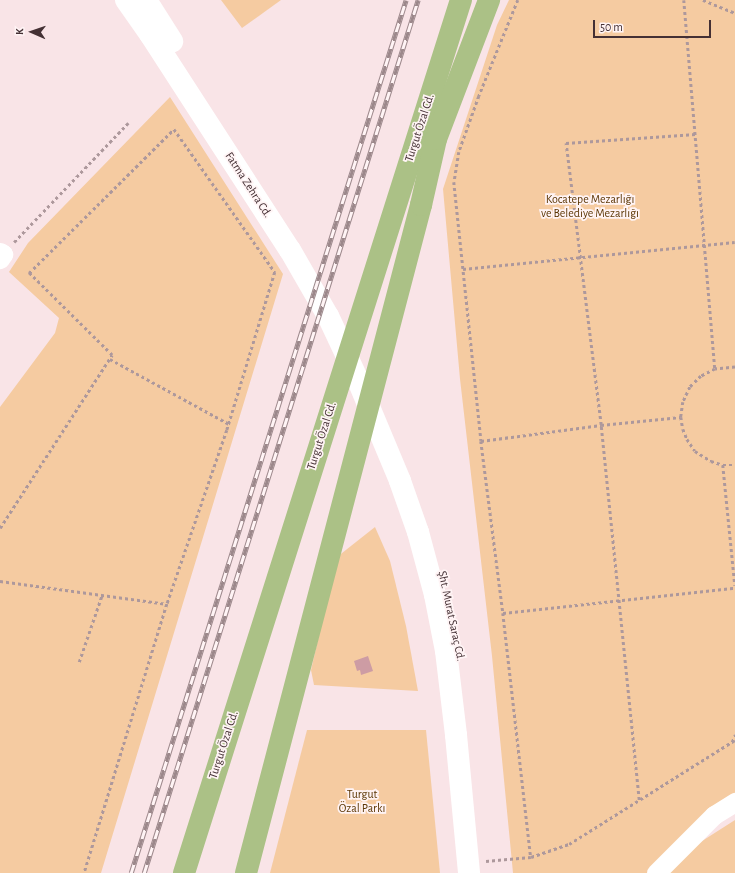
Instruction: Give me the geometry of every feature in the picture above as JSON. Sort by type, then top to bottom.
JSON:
[{"type":"main road","name":"Fatma Zehra Cd.","points":[[126,0],[150,34],[290,250],[363,374]]},
{"type":"main road","name":"Fatma Zehra Cd.","points":[[146,0],[291,226],[346,324],[363,374]]},
{"type":"main road","name":"Turgut Özal Cd.","points":[[184,873],[461,0]]},
{"type":"main road","name":"Turgut Özal Cd.","points":[[246,873],[421,204],[436,139],[489,0]]},
{"type":"main road","name":"Şht. Murat Saraç Cd.","points":[[363,374],[432,533],[453,614],[464,676],[463,734],[479,869]]},
{"type":"street","points":[[656,873],[714,815],[735,802]]},
{"type":"path","points":[[518,0],[479,96],[459,152],[454,182],[481,442],[503,613],[531,857]]},
{"type":"path","points":[[684,0],[706,246],[715,369]]},
{"type":"path","points":[[703,0],[735,13]]},
{"type":"path","points":[[1,255],[128,123]]},
{"type":"path","points":[[0,528],[112,355],[29,273],[174,129],[275,272],[229,424],[167,604],[84,873]]},
{"type":"path","points":[[639,800],[601,425],[566,143],[696,134]]},
{"type":"path","points":[[463,269],[735,242]]},
{"type":"path","points":[[110,359],[229,424]]},
{"type":"path","points":[[735,367],[715,369],[701,376],[690,387],[683,402],[681,417],[682,429],[693,448],[711,461],[723,464],[735,464]]},
{"type":"path","points":[[481,442],[601,425],[681,417]]},
{"type":"path","points":[[503,613],[735,587],[723,464]]},
{"type":"path","points":[[0,581],[167,604]]},
{"type":"path","points":[[79,662],[102,595]]},
{"type":"path","points":[[732,742],[735,735]]},
{"type":"path","points":[[479,869],[531,857],[569,844],[735,740]]},
{"type":"green space","points":[[221,0],[281,0],[242,28]]},
{"type":"green space","name":"Kocatepe Mezarlığı ve Belediye Mezarlığı","points":[[509,0],[735,0],[735,801],[652,873],[513,873],[492,656],[460,379],[443,189],[497,25]]},
{"type":"green space","points":[[170,97],[283,274],[101,873],[0,873],[0,407],[55,333],[59,318],[9,272],[28,243]]},
{"type":"green space","points":[[375,527],[390,561],[406,626],[418,691],[314,685],[311,670],[337,557]]},
{"type":"green space","name":"Turgut Özal Parkı","points":[[307,730],[426,730],[440,873],[270,873]]},
{"type":"green space","points":[[735,820],[735,873],[652,873]]},
{"type":"building","points":[[368,656],[373,671],[361,675],[360,670],[357,671],[354,661]]},
{"type":"railway","points":[[131,873],[406,0]]},
{"type":"railway","points":[[144,873],[418,0]]}]
